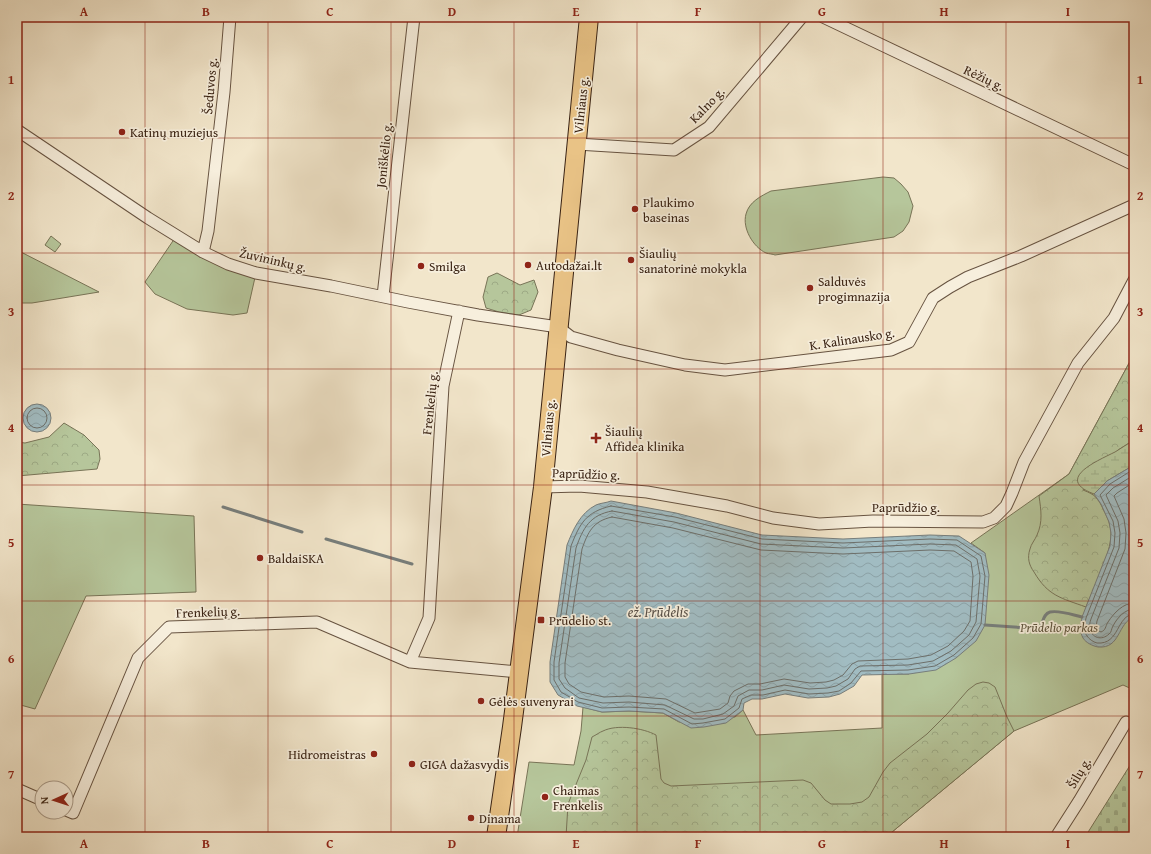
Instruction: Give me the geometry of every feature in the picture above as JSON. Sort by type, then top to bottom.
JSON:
[{"type":"highway","name":"Vilniaus g.","points":[[496,837],[543,487],[589,17]]},
{"type":"street","name":"Šeduvos g.","points":[[203,252],[208,231],[224,92],[230,17]]},
{"type":"street","name":"Joniškėlio g.","points":[[383,296],[414,17]]},
{"type":"street","name":"Kalno g.","points":[[577,144],[674,150],[709,127],[802,17]]},
{"type":"street","name":"Rėžių g.","points":[[823,17],[1134,165]]},
{"type":"street","name":"Žuvininkų g.","points":[[18,133],[142,214],[203,252],[228,264],[256,273],[459,311],[558,327]]},
{"type":"street","name":"K. Kalinausko g.","points":[[558,327],[571,336],[618,350],[685,365],[725,370],[891,350],[909,342],[933,298],[950,287],[968,277],[1021,256],[1134,205]]},
{"type":"street","name":"Paprūdžio g.","points":[[543,487],[579,486],[647,492],[727,506],[773,518],[820,524],[873,521],[982,522],[994,518],[1006,506],[1024,462],[1078,363],[1114,318],[1134,280]]},
{"type":"street","name":"Frenkelių g.","points":[[410,662],[429,618],[443,386],[459,311]]},
{"type":"street","name":"Frenkelių g.","points":[[74,811],[138,658],[169,627],[317,622],[410,662],[519,672]]},
{"type":"street","name":"Šilų g.","points":[[1056,837],[1126,722]]},
{"type":"street","points":[[17,789],[34,796]]},
{"type":"green space","points":[[883,177],[894,178],[901,184],[908,192],[913,206],[909,222],[903,231],[894,237],[775,255],[761,250],[753,242],[747,231],[745,219],[750,206],[763,195],[771,191]]},
{"type":"green space","points":[[177,235],[256,273],[247,313],[233,315],[187,309],[155,294],[145,282]]},
{"type":"green space","points":[[51,236],[61,244],[55,252],[45,245]]},
{"type":"green space","points":[[17,250],[99,292],[32,303],[17,303]]},
{"type":"green space","points":[[497,273],[520,285],[534,280],[538,292],[531,310],[519,315],[499,312],[486,308],[483,297],[488,277]]},
{"type":"green space","name":"Prūdelio parkas","points":[[1134,354],[1134,690],[1123,685],[1014,731],[886,837],[517,837],[529,762],[574,765],[581,731],[583,707],[602,712],[629,711],[663,713],[679,722],[735,717],[743,710],[756,735],[882,728],[882,674],[909,674],[985,553],[971,543],[1069,474]]},
{"type":"green space","points":[[1134,354],[1134,440],[1118,450],[1083,490],[1094,495],[1098,500],[1108,519],[1111,534],[1105,561],[1086,607],[1062,598],[1050,591],[1039,580],[1031,567],[1029,552],[1039,530],[1041,521],[1039,496],[1069,474]]},
{"type":"green space","points":[[64,423],[84,435],[99,450],[100,459],[97,469],[17,476],[17,442],[25,443],[49,437]]},
{"type":"green space","points":[[1134,440],[1134,465],[1107,481],[1094,494],[1083,488],[1078,482],[1078,476],[1083,471],[1098,460],[1115,452]]},
{"type":"green space","points":[[17,504],[194,516],[196,592],[86,596],[35,709],[17,704]]},
{"type":"green space","points":[[983,682],[989,683],[995,687],[1014,731],[886,837],[566,837],[568,804],[586,760],[592,737],[603,731],[622,727],[644,730],[656,735],[661,779],[664,783],[671,786],[803,780],[811,783],[825,800],[831,804],[850,804],[862,802],[869,797],[883,772],[890,763],[927,734],[968,690],[976,684]]},
{"type":"green space","points":[[1134,759],[1134,837],[1085,837]]},
{"type":"water","points":[[37,404],[47,408],[51,418],[47,428],[37,432],[27,428],[23,418],[27,408]]},
{"type":"water","points":[[1134,465],[1134,617],[1124,624],[1111,644],[1105,647],[1098,647],[1092,645],[1083,638],[1081,630],[1082,617],[1110,546],[1111,533],[1109,522],[1101,504],[1094,494],[1107,481]]},
{"type":"water","name":"ež. Prūdelis","points":[[611,501],[676,513],[762,535],[843,539],[930,535],[959,536],[985,553],[989,575],[985,625],[976,641],[956,658],[936,670],[909,674],[862,675],[854,686],[840,694],[829,697],[808,698],[785,694],[762,699],[752,699],[744,703],[743,710],[726,723],[691,728],[663,713],[629,711],[602,712],[577,706],[558,695],[550,682],[550,662],[567,545],[581,517],[590,508]]},
{"type":"waterway","points":[[223,507],[302,532]]},
{"type":"waterway","points":[[326,539],[412,564]]},
{"type":"waterway","points":[[985,625],[1037,629],[1040,627],[1044,617],[1050,612],[1062,612],[1082,617]]},
{"type":"place","name":"Katinų muziejus","points":[[122,132]]},
{"type":"place","name":"Plaukimo baseinas","points":[[635,209]]},
{"type":"place","name":"Šiaulių sanatorinė mokykla","points":[[631,260]]},
{"type":"place","name":"Autodažai.lt","points":[[528,265]]},
{"type":"place","name":"Smilga","points":[[421,266]]},
{"type":"place","name":"Salduvės progimnazija","points":[[810,288]]},
{"type":"place","name":"Šiaulių Affidea klinika","points":[[596,438]]},
{"type":"place","name":"BaldaiSKA","points":[[260,558]]},
{"type":"place","name":"Prūdelio st.","points":[[541,620]]},
{"type":"place","name":"Gėlės suvenyrai","points":[[481,701]]},
{"type":"place","name":"Hidromeistras","points":[[374,754]]},
{"type":"place","name":"GIGA dažasvydis","points":[[412,764]]},
{"type":"place","name":"Chaimas Frenkelis","points":[[545,797]]},
{"type":"place","name":"Dinama","points":[[471,818]]}]
